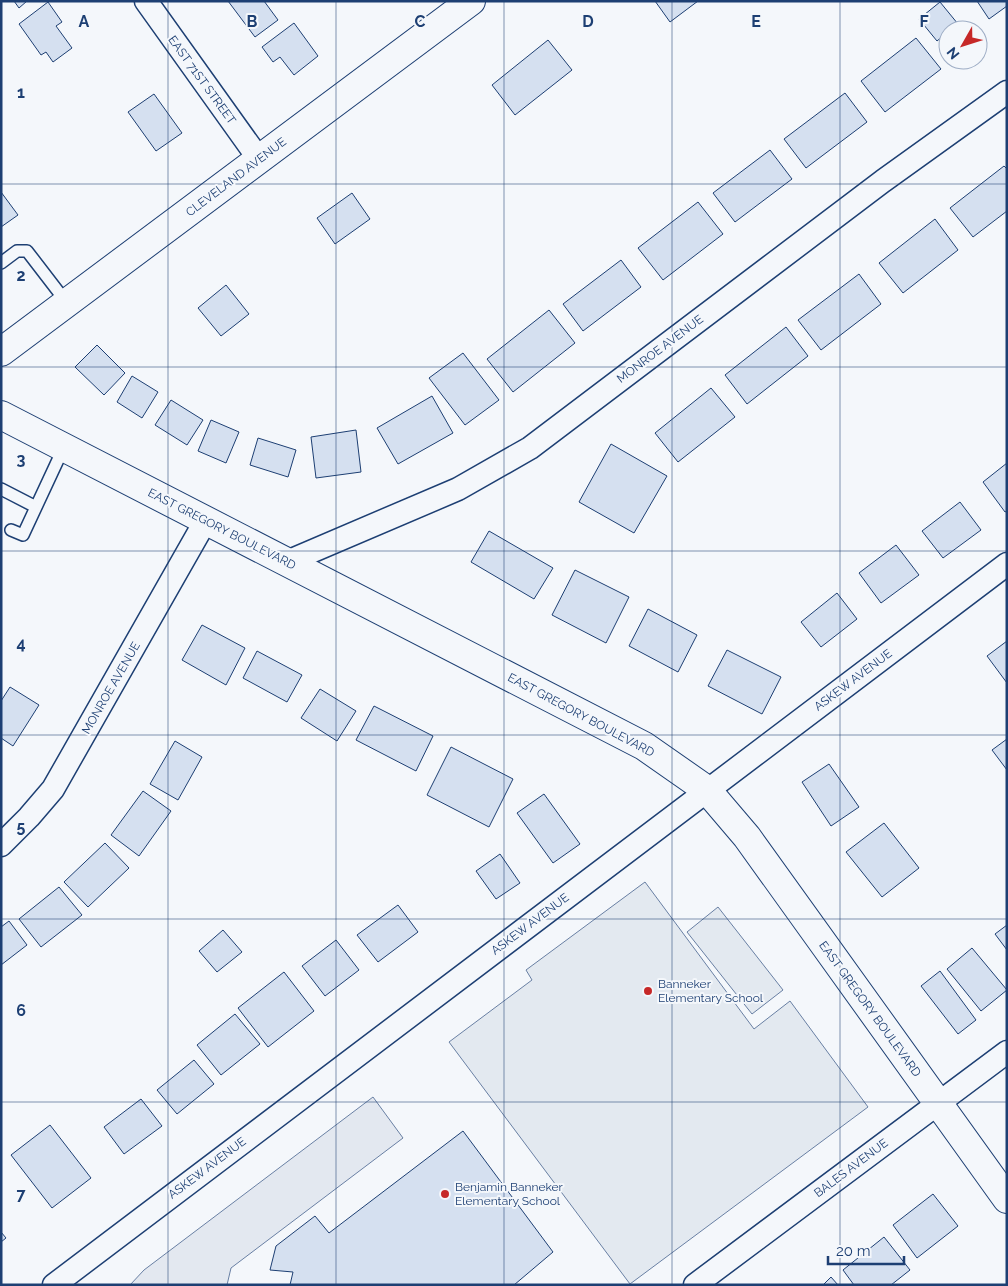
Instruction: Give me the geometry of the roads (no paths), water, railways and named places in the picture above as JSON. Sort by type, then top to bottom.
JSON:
[{"type":"main road","name":"CLEVELAND AVENUE","points":[[4,344],[67,303],[471,1]]},
{"type":"main road","name":"EAST GREGORY BOULEVARD","points":[[1,414],[644,746],[707,790],[746,837],[1007,1199]]},
{"type":"street","name":"EAST 71ST STREET","points":[[146,1],[259,159]]},
{"type":"street","name":"MONROE AVENUE","points":[[287,562],[458,489],[530,448],[883,181],[1007,92]]},
{"type":"street","name":"MONROE AVENUE","points":[[1,844],[29,817],[53,789],[206,520]]},
{"type":"street","name":"ASKEW AVENUE","points":[[54,1285],[1007,564]]},
{"type":"street","name":"BALES AVENUE","points":[[695,1285],[1007,1052]]},
{"type":"lane","points":[[1,263],[17,251],[27,251],[67,303]]},
{"type":"lane","points":[[11,530],[23,535],[64,447]]},
{"type":"lane","points":[[1,489],[36,507]]},
{"type":"place","name":"Banneker Elementary School","points":[[648,991]]},
{"type":"place","name":"Benjamin Banneker Elementary School","points":[[445,1194]]}]
